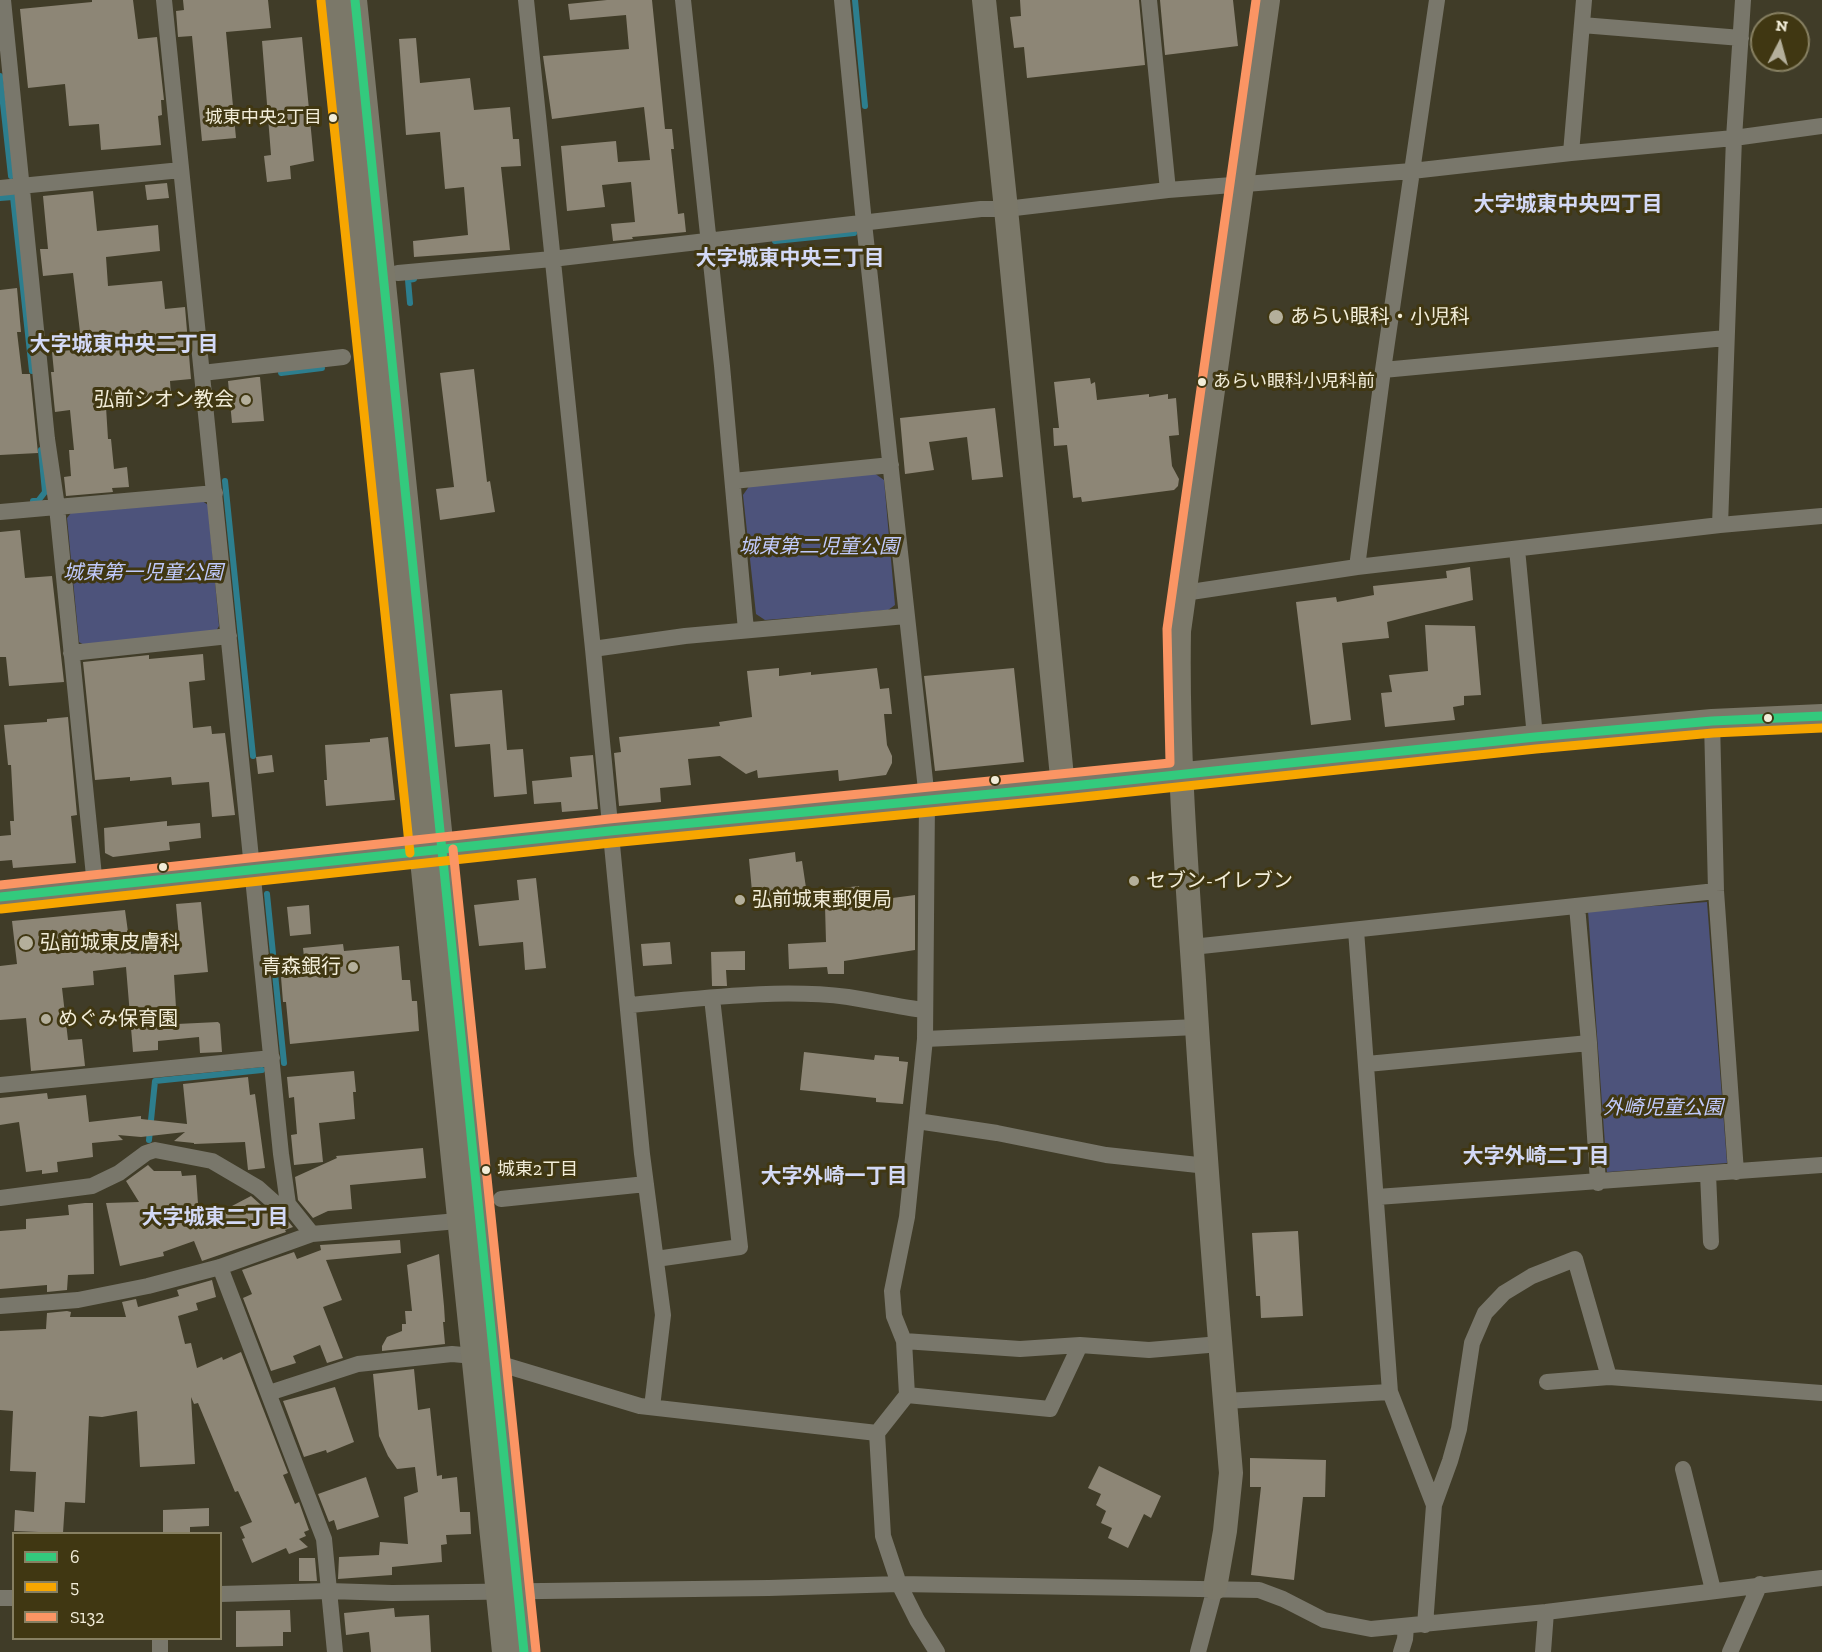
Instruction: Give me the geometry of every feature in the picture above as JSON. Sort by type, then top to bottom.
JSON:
[{"type":"street","points":[[3,0],[47,439],[57,507],[96,886]]},
{"type":"street","points":[[164,0],[288,1204],[312,1234]]},
{"type":"street","points":[[333,0],[432,851]]},
{"type":"street","points":[[355,0],[432,851],[469,1220],[508,1590],[524,1652]]},
{"type":"street","points":[[526,0],[646,1184],[663,1315],[652,1407]]},
{"type":"street","points":[[683,0],[709,241],[746,630]]},
{"type":"street","points":[[843,0],[864,223],[927,799],[925,1039],[907,1217],[892,1291],[894,1316],[904,1341],[907,1395],[877,1433],[883,1536],[899,1584],[935,1651]]},
{"type":"street","points":[[984,0],[1063,787]]},
{"type":"street","points":[[1149,0],[1168,190]]},
{"type":"street","points":[[1198,1652],[1215,1588],[1225,1531],[1231,1473],[1192,947],[1182,774],[1179,631],[1268,0]]},
{"type":"street","points":[[1357,567],[1437,0]]},
{"type":"street","points":[[1571,153],[1584,0]]},
{"type":"street","points":[[1720,525],[1734,138],[1743,0]]},
{"type":"street","points":[[1582,25],[1740,38]]},
{"type":"street","points":[[398,273],[552,259],[1168,190],[1412,171],[1734,138],[1822,126]]},
{"type":"street","points":[[0,188],[181,170]]},
{"type":"street","points":[[1383,370],[1726,338]]},
{"type":"street","points":[[202,373],[343,357]]},
{"type":"street","points":[[733,481],[891,465]]},
{"type":"street","points":[[0,512],[215,493]]},
{"type":"street","points":[[1184,593],[1357,567],[1720,525],[1822,516]]},
{"type":"street","points":[[1517,549],[1535,737]]},
{"type":"street","points":[[593,649],[685,636],[906,616]]},
{"type":"street","points":[[71,653],[229,636]]},
{"type":"street","points":[[0,897],[610,831],[1063,787],[1535,737],[1712,721],[1822,716]]},
{"type":"street","points":[[1712,721],[1716,891],[1736,1172]]},
{"type":"street","points":[[1192,947],[1716,891]]},
{"type":"street","points":[[1577,906],[1598,1183]]},
{"type":"street","points":[[1356,930],[1390,1392],[1434,1505]]},
{"type":"street","points":[[628,1005],[778,994],[848,997],[890,1006],[925,1010]]},
{"type":"street","points":[[656,1259],[740,1247],[712,998]]},
{"type":"street","points":[[925,1039],[1197,1027]]},
{"type":"street","points":[[1367,1064],[1589,1043]]},
{"type":"street","points":[[0,1085],[272,1058]]},
{"type":"street","points":[[917,1121],[997,1132],[1106,1155],[1207,1166]]},
{"type":"street","points":[[0,1198],[92,1186],[119,1173],[146,1153],[155,1150],[212,1161],[258,1188],[278,1205],[288,1204]]},
{"type":"street","points":[[1377,1197],[1822,1166]]},
{"type":"street","points":[[1708,1174],[1711,1242]]},
{"type":"street","points":[[501,1199],[646,1184]]},
{"type":"street","points":[[0,1306],[78,1300],[148,1286],[220,1267],[312,1234],[469,1220]]},
{"type":"street","points":[[1425,1625],[1434,1505],[1459,1429],[1472,1343],[1485,1313],[1504,1293],[1532,1275],[1575,1259],[1609,1377]]},
{"type":"street","points":[[220,1267],[324,1539],[335,1652]]},
{"type":"street","points":[[904,1341],[1020,1349],[1080,1345],[1149,1350],[1220,1344]]},
{"type":"street","points":[[907,1395],[1050,1409],[1080,1345]]},
{"type":"street","points":[[269,1393],[358,1364],[452,1354],[484,1360],[640,1406],[877,1433]]},
{"type":"street","points":[[1547,1382],[1609,1377],[1822,1393]]},
{"type":"street","points":[[1225,1401],[1390,1392]]},
{"type":"street","points":[[1683,1469],[1713,1590]]},
{"type":"street","points":[[222,1594],[769,1588],[899,1584],[1215,1588],[1259,1590],[1283,1599],[1324,1620],[1371,1629],[1546,1612],[1822,1578]]},
{"type":"street","points":[[1730,1652],[1760,1584]]},
{"type":"street","points":[[504,1652],[508,1590]]},
{"type":"street","points":[[1543,1652],[1546,1612]]},
{"type":"street","points":[[1401,1652],[1406,1627]]},
{"type":"green space","name":"城東第二児童公園","points":[[874,473],[884,480],[895,605],[888,610],[765,620],[756,614],[743,495],[750,485]]},
{"type":"green space","name":"城東第一児童公園","points":[[201,500],[208,505],[219,626],[215,633],[86,646],[79,642],[67,518],[71,513]]},
{"type":"green space","name":"外崎児童公園","points":[[1707,902],[1727,1163],[1607,1172],[1588,911]]},
{"type":"building","points":[[92,0],[133,0],[138,39],[157,37],[164,100],[161,100],[162,115],[158,116],[161,145],[101,150],[99,124],[69,126],[65,84],[28,88],[20,9],[92,2]]},
{"type":"building","points":[[183,0],[268,0],[271,28],[226,32],[236,138],[202,141],[192,36],[178,37],[176,11],[184,10]]},
{"type":"building","points":[[607,0],[652,0],[665,129],[672,129],[674,149],[671,149],[678,214],[684,213],[686,232],[613,241],[611,224],[635,222],[631,182],[602,185],[605,207],[567,211],[561,146],[616,141],[618,162],[650,160],[644,107],[552,119],[543,56],[629,49],[626,15],[570,20],[568,4]]},
{"type":"building","points":[[1020,0],[1139,0],[1145,65],[1027,78],[1024,47],[1014,48],[1010,17],[1021,16]]},
{"type":"building","points":[[1160,0],[1233,0],[1238,46],[1165,55]]},
{"type":"building","points":[[302,37],[314,161],[290,166],[291,179],[267,182],[264,156],[271,155],[262,41]]},
{"type":"building","points":[[416,38],[420,83],[470,78],[474,110],[510,107],[513,139],[519,139],[521,166],[501,167],[510,250],[414,257],[413,241],[468,235],[464,187],[445,189],[440,132],[406,135],[399,39]]},
{"type":"building","points":[[167,183],[169,198],[147,200],[145,185]]},
{"type":"building","points":[[93,191],[97,231],[158,225],[160,251],[106,257],[108,286],[162,281],[165,309],[185,307],[191,379],[170,381],[171,396],[114,401],[115,406],[106,407],[108,439],[111,439],[114,469],[127,467],[129,487],[112,488],[113,492],[66,496],[64,477],[71,476],[69,450],[74,450],[70,410],[55,412],[51,372],[54,372],[52,352],[82,349],[73,273],[43,276],[40,249],[48,249],[43,196]]},
{"type":"building","points":[[17,288],[21,332],[17,332],[22,374],[30,374],[38,453],[0,455],[0,290]]},
{"type":"building","points":[[474,369],[487,482],[490,481],[495,512],[440,520],[436,489],[454,487],[440,373]]},
{"type":"building","name":"弘前シオン教会","points":[[260,377],[264,421],[232,423],[228,381]]},
{"type":"building","points":[[1090,378],[1091,384],[1095,382],[1097,400],[1149,394],[1149,397],[1168,394],[1168,399],[1176,398],[1179,435],[1169,436],[1172,466],[1179,479],[1178,486],[1174,490],[1082,502],[1081,497],[1073,498],[1067,445],[1054,446],[1053,428],[1059,428],[1054,382]]},
{"type":"building","points":[[995,408],[1003,477],[972,480],[967,437],[929,442],[934,470],[905,474],[900,418]]},
{"type":"building","points":[[20,530],[25,578],[52,576],[64,682],[9,686],[6,657],[0,657],[0,532]]},
{"type":"building","points":[[1470,567],[1473,600],[1387,622],[1389,638],[1342,643],[1351,720],[1311,725],[1296,602],[1336,597],[1337,602],[1374,595],[1373,586],[1447,578],[1446,571]]},
{"type":"building","points":[[1425,625],[1475,626],[1481,695],[1464,696],[1464,705],[1453,707],[1455,720],[1385,727],[1381,693],[1392,692],[1389,675],[1428,671]]},
{"type":"building","points":[[203,654],[205,680],[189,682],[193,728],[211,726],[212,734],[225,733],[235,815],[212,817],[209,782],[172,785],[171,777],[130,781],[130,777],[95,780],[83,662],[149,655],[149,659]]},
{"type":"building","points":[[779,668],[779,676],[877,668],[880,689],[889,688],[892,714],[884,714],[887,745],[892,756],[892,763],[886,775],[839,781],[838,770],[758,778],[757,770],[746,774],[720,756],[688,759],[691,785],[660,788],[661,802],[619,806],[614,753],[621,752],[619,737],[720,726],[719,722],[752,717],[747,671]]},
{"type":"building","points":[[1014,668],[1024,762],[935,771],[924,676]]},
{"type":"building","points":[[502,690],[507,750],[523,749],[527,794],[494,797],[490,744],[455,747],[450,694]]},
{"type":"building","points":[[68,717],[77,815],[71,816],[76,863],[13,868],[12,860],[0,861],[0,836],[11,835],[10,821],[14,821],[11,765],[8,765],[4,725],[47,722],[47,719]]},
{"type":"building","points":[[388,737],[395,800],[326,806],[325,745],[370,742],[370,739]]},
{"type":"building","points":[[272,755],[274,772],[258,774],[256,757]]},
{"type":"building","points":[[593,755],[598,809],[562,812],[561,802],[534,804],[532,781],[572,777],[570,757]]},
{"type":"building","points":[[167,821],[167,826],[200,823],[201,838],[169,842],[170,850],[113,857],[105,853],[104,828]]},
{"type":"building","points":[[795,852],[796,862],[802,861],[808,901],[782,905],[781,900],[753,902],[749,859]]},
{"type":"building","points":[[536,878],[546,968],[525,970],[523,942],[479,946],[474,905],[519,900],[517,880]]},
{"type":"building","points":[[859,886],[862,902],[915,895],[915,950],[844,961],[844,974],[828,974],[827,967],[789,969],[788,944],[826,942],[825,906],[843,904],[842,888]]},
{"type":"building","points":[[201,902],[208,972],[174,975],[177,1024],[218,1022],[222,1052],[200,1053],[199,1037],[158,1041],[158,1050],[133,1052],[126,967],[93,971],[94,985],[62,988],[68,1040],[82,1039],[85,1066],[31,1071],[26,1018],[0,1020],[0,966],[17,964],[12,921],[125,910],[131,954],[180,949],[176,904]]},
{"type":"building","points":[[309,905],[311,934],[290,936],[287,907]]},
{"type":"building","points":[[670,942],[672,964],[643,966],[641,944]]},
{"type":"building","points":[[343,944],[344,951],[399,946],[402,980],[410,980],[412,1001],[417,1001],[419,1031],[290,1044],[281,977],[306,974],[303,948]]},
{"type":"building","points":[[745,951],[745,970],[726,970],[727,986],[712,986],[711,952]]},
{"type":"building","points":[[804,1052],[874,1060],[875,1055],[899,1057],[899,1061],[908,1062],[903,1104],[876,1102],[876,1098],[800,1090]]},
{"type":"building","points":[[354,1071],[355,1119],[319,1123],[323,1162],[294,1165],[291,1135],[297,1134],[294,1097],[289,1098],[287,1077]]},
{"type":"building","points":[[248,1077],[250,1095],[255,1094],[265,1168],[248,1170],[245,1142],[194,1144],[174,1141],[185,1132],[141,1137],[118,1135],[123,1140],[92,1143],[93,1157],[57,1162],[58,1172],[42,1174],[42,1170],[26,1172],[19,1122],[0,1125],[0,1098],[47,1093],[48,1099],[86,1095],[89,1122],[141,1116],[141,1119],[187,1124],[183,1084]]},
{"type":"building","points":[[423,1148],[426,1178],[350,1185],[352,1209],[328,1211],[313,1218],[298,1200],[295,1177],[337,1158],[336,1156]]},
{"type":"building","points":[[148,1165],[154,1171],[181,1171],[182,1176],[196,1175],[199,1218],[232,1206],[251,1196],[270,1213],[283,1215],[293,1227],[285,1230],[286,1232],[202,1261],[194,1241],[163,1252],[164,1256],[120,1266],[106,1203],[139,1202],[126,1181]]},
{"type":"building","points":[[93,1203],[94,1274],[68,1275],[67,1290],[47,1292],[47,1285],[0,1289],[0,1231],[26,1229],[26,1219],[69,1215],[68,1205]]},
{"type":"building","points":[[1298,1231],[1303,1316],[1261,1318],[1260,1296],[1256,1296],[1252,1233]]},
{"type":"building","points":[[400,1240],[401,1253],[326,1260],[342,1300],[323,1307],[343,1358],[327,1363],[320,1345],[293,1356],[296,1363],[271,1371],[243,1298],[252,1294],[242,1270],[294,1252],[297,1259],[321,1250],[320,1245]]},
{"type":"building","points":[[439,1254],[445,1344],[382,1351],[387,1337],[402,1331],[402,1324],[406,1324],[405,1311],[412,1311],[407,1265]]},
{"type":"building","points":[[212,1280],[216,1297],[196,1303],[198,1310],[178,1316],[185,1344],[191,1343],[197,1368],[241,1352],[288,1473],[283,1475],[295,1504],[299,1502],[309,1530],[304,1532],[306,1536],[299,1539],[308,1547],[289,1554],[286,1548],[252,1563],[242,1539],[245,1538],[240,1527],[252,1522],[238,1491],[235,1492],[198,1403],[194,1404],[191,1397],[195,1464],[140,1467],[137,1411],[102,1417],[89,1416],[85,1503],[65,1502],[63,1532],[14,1531],[15,1510],[34,1512],[36,1472],[10,1471],[13,1411],[0,1410],[0,1331],[46,1329],[47,1313],[67,1311],[71,1312],[70,1317],[126,1317],[122,1302],[136,1299],[138,1307],[179,1296],[177,1290]]},
{"type":"building","points":[[414,1369],[418,1410],[430,1408],[437,1476],[442,1475],[442,1479],[457,1477],[460,1512],[470,1512],[471,1534],[446,1535],[447,1544],[441,1545],[442,1562],[392,1567],[392,1575],[338,1579],[339,1557],[379,1555],[380,1542],[408,1544],[404,1497],[418,1492],[415,1467],[397,1469],[388,1456],[379,1436],[373,1374]]},
{"type":"building","points":[[335,1387],[354,1442],[327,1453],[326,1450],[304,1457],[283,1401]]},
{"type":"building","points":[[1250,1458],[1326,1460],[1325,1497],[1303,1497],[1294,1580],[1251,1575],[1261,1487],[1250,1487]]},
{"type":"building","points":[[1099,1466],[1161,1496],[1151,1518],[1144,1514],[1128,1548],[1108,1538],[1112,1528],[1101,1523],[1106,1511],[1096,1505],[1101,1494],[1088,1488]]},
{"type":"building","points":[[366,1477],[379,1517],[337,1530],[334,1520],[329,1522],[318,1494]]},
{"type":"building","points":[[209,1508],[209,1526],[190,1527],[190,1532],[163,1532],[163,1510]]},
{"type":"building","points":[[299,1558],[315,1558],[317,1581],[299,1581]]},
{"type":"building","points":[[394,1608],[395,1617],[429,1615],[431,1652],[371,1652],[369,1632],[346,1635],[344,1613]]},
{"type":"building","points":[[290,1610],[291,1632],[283,1632],[283,1646],[236,1647],[236,1611]]},
{"type":"waterway","points":[[855,0],[865,106]]},
{"type":"waterway","points":[[0,76],[11,176]]},
{"type":"waterway","points":[[0,198],[13,197],[32,371]]},
{"type":"waterway","points":[[775,241],[854,233]]},
{"type":"waterway","points":[[410,303],[408,280],[414,279]]},
{"type":"waterway","points":[[281,373],[322,368]]},
{"type":"waterway","points":[[33,501],[38,501],[45,492],[41,450]]},
{"type":"waterway","points":[[225,481],[253,756]]},
{"type":"waterway","points":[[267,894],[284,1063]]},
{"type":"waterway","points":[[149,1140],[155,1081],[262,1070]]},
{"type":"transit line","name":"6","points":[[355,0],[524,1652]]},
{"type":"transit line","name":"S132","points":[[0,885],[609,819],[1170,763],[1167,629],[1256,0]]},
{"type":"transit line","name":"5","points":[[321,1],[410,853]]},
{"type":"transit line","name":"6","points":[[0,897],[610,831],[1063,787],[1535,737],[1712,721],[1822,716]]},
{"type":"transit line","name":"5","points":[[1,909],[611,843],[1064,799],[1536,749],[1713,733],[1822,728]]},
{"type":"transit line","name":"S132","points":[[453,849],[536,1651]]},
{"type":"place","name":"城東中央2丁目","points":[[333,118]]},
{"type":"place","name":"あらい眼科・小児科","points":[[1276,317]]},
{"type":"place","name":"あらい眼科小児科前","points":[[1202,382]]},
{"type":"place","name":"弘前シオン教会","points":[[246,400]]},
{"type":"place","name":"セブン-イレブン","points":[[1134,881]]},
{"type":"place","name":"弘前城東郵便局","points":[[740,900]]},
{"type":"place","name":"弘前城東皮膚科","points":[[26,943]]},
{"type":"place","name":"青森銀行","points":[[353,967]]},
{"type":"place","name":"めぐみ保育園","points":[[46,1019]]},
{"type":"place","name":"城東2丁目","points":[[486,1170]]},
{"type":"district","name":"大字城東中央四丁目","points":[[1568,205]]},
{"type":"district","name":"大字城東中央三丁目","points":[[790,259]]},
{"type":"district","name":"大字城東中央二丁目","points":[[124,345]]},
{"type":"district","name":"大字外崎二丁目","points":[[1536,1157]]},
{"type":"district","name":"大字外崎一丁目","points":[[834,1177]]},
{"type":"district","name":"大字城東二丁目","points":[[215,1218]]}]
